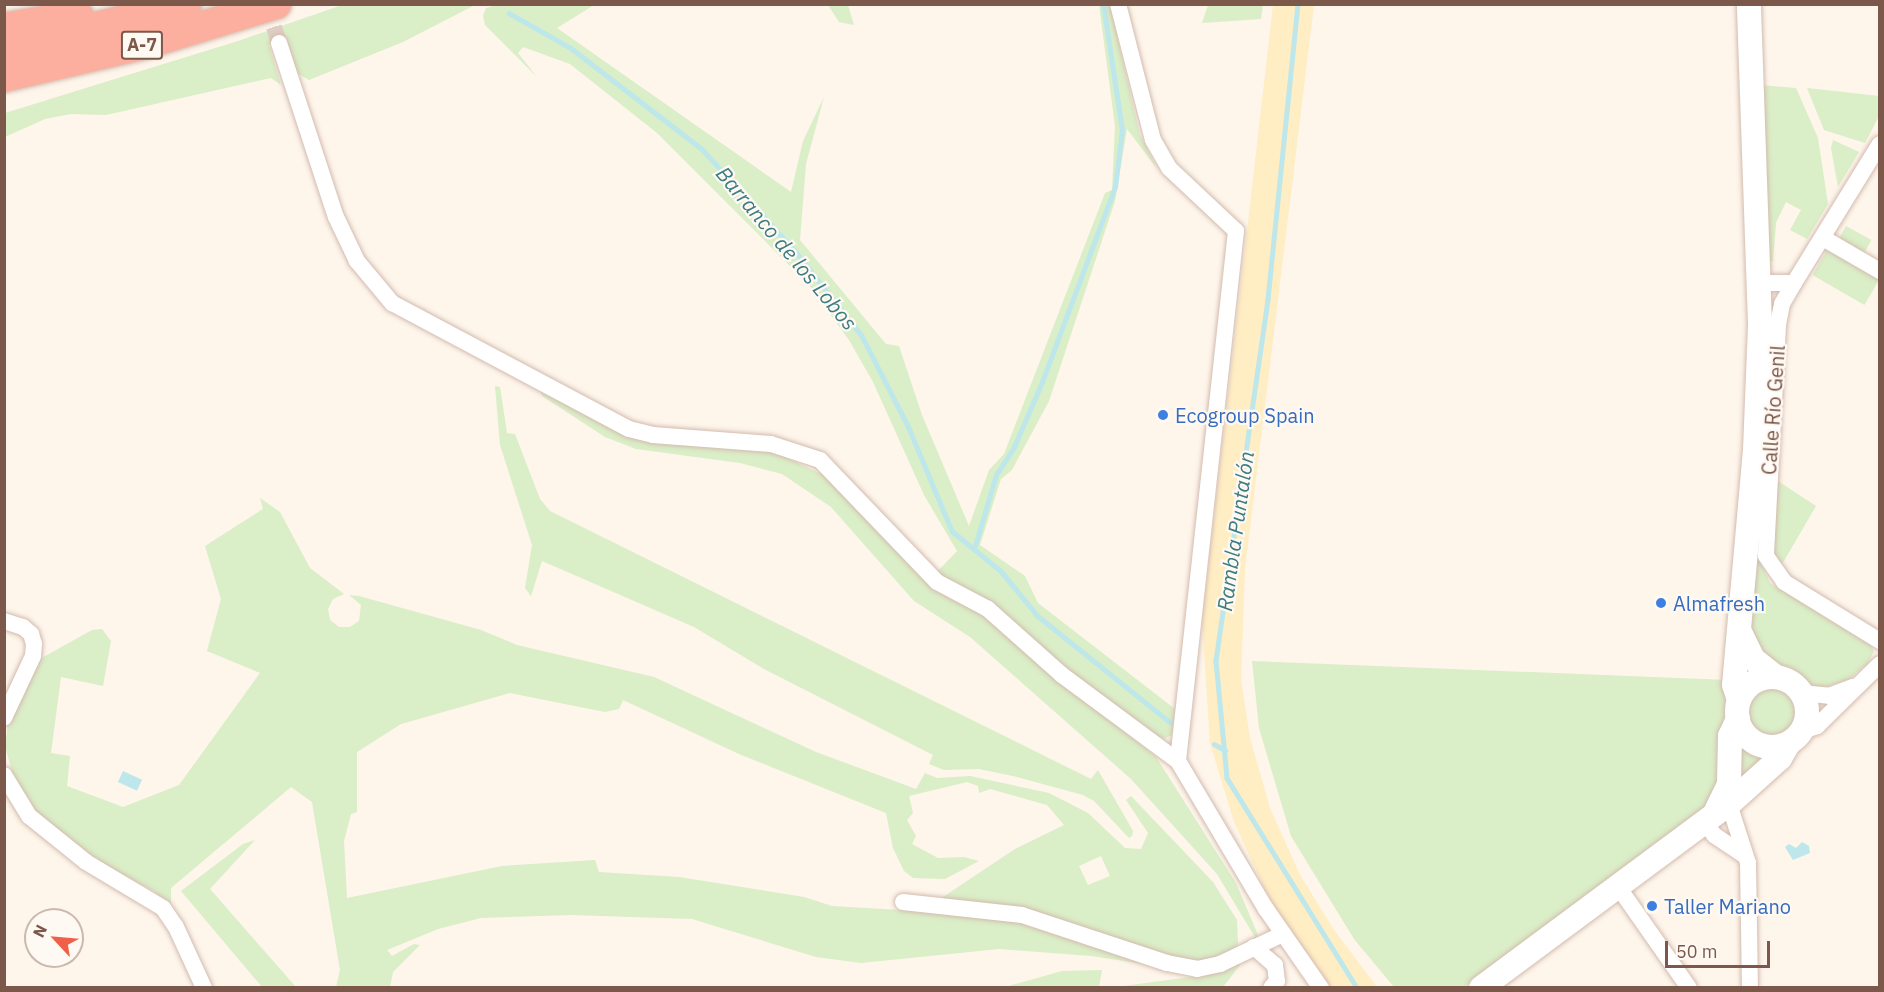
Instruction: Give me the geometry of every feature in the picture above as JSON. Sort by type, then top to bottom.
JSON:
[{"type":"highway","points":[[4,28],[128,4]]},
{"type":"highway","name":"A-7","points":[[4,51],[186,4]]},
{"type":"highway","name":"A-7","points":[[4,76],[145,44],[276,4]]},
{"type":"highway","points":[[4,95],[90,70],[145,44]]},
{"type":"street","points":[[1118,4],[1153,140],[1169,168],[1236,231],[1178,761]]},
{"type":"street","points":[[1749,4],[1759,283],[1756,541],[1740,632],[1734,685],[1738,710],[1748,738],[1757,744],[1779,747],[1817,726],[1854,687],[1880,664]]},
{"type":"street","points":[[279,44],[336,217],[357,261],[392,303],[629,429],[653,435],[771,444],[820,460],[937,582],[988,609],[1062,675],[1178,761],[1283,934],[1321,987]]},
{"type":"street","name":"Calle Río Genil","points":[[1880,144],[1782,304],[1756,541],[1773,570],[1784,582],[1880,641]]},
{"type":"street","points":[[1823,238],[1880,271]]},
{"type":"street","points":[[1759,283],[1794,283]]},
{"type":"street","points":[[4,621],[23,627],[31,634],[34,644],[33,656],[4,718]]},
{"type":"street","points":[[1481,987],[1618,888],[1716,812],[1780,758],[1796,737],[1808,712],[1802,693],[1795,685],[1776,677],[1753,659],[1740,632]]},
{"type":"street","points":[[1747,860],[1714,835],[1716,812],[1729,784],[1730,736],[1738,710],[1754,682],[1776,677]]},
{"type":"street","points":[[1802,693],[1829,696],[1854,687]]},
{"type":"street","points":[[4,775],[29,816],[86,862],[163,908],[176,927],[204,987]]},
{"type":"street","points":[[1716,812],[1747,860],[1750,987]]},
{"type":"street","points":[[1618,888],[1689,987]]},
{"type":"street","points":[[903,902],[1022,915],[1197,969],[1220,964],[1283,934]]},
{"type":"street","points":[[1254,947],[1275,965],[1277,981],[1271,987]]},
{"type":"green space","points":[[1208,4],[1263,5],[1261,19],[1202,23]]},
{"type":"green space","points":[[342,5],[475,5],[403,42],[309,80],[297,73],[284,39],[269,45],[281,85],[271,78],[106,115],[71,114],[45,119],[5,137],[5,113],[238,41]]},
{"type":"green space","points":[[497,5],[594,5],[557,28],[791,192],[803,141],[824,97],[806,164],[800,240],[886,344],[899,346],[922,415],[969,526],[989,470],[1004,454],[1105,193],[1112,190],[1115,126],[1099,5],[1110,5],[1140,135],[1158,170],[1127,129],[1115,201],[1049,401],[1012,470],[1001,479],[980,545],[1025,576],[1038,603],[1175,709],[1172,735],[1164,739],[1146,730],[945,580],[938,571],[957,551],[924,495],[873,382],[849,340],[809,285],[657,133],[570,64],[523,47],[518,53],[537,77],[485,25],[483,16],[486,8]]},
{"type":"green space","points":[[828,5],[848,5],[854,25],[839,22]]},
{"type":"green space","points":[[1760,85],[1796,88],[1818,138],[1828,204],[1807,239],[1790,230],[1801,210],[1786,202],[1776,223],[1773,261],[1765,261]]},
{"type":"green space","points":[[1807,88],[1879,96],[1879,116],[1865,143],[1824,130]]},
{"type":"green space","points":[[1833,140],[1859,152],[1838,187],[1831,148]]},
{"type":"green space","points":[[1846,226],[1871,240],[1863,255],[1838,241]]},
{"type":"green space","points":[[1827,250],[1879,280],[1864,305],[1812,275]]},
{"type":"green space","points":[[495,386],[500,387],[507,433],[515,434],[540,499],[550,511],[1091,779],[1098,770],[1133,831],[1132,836],[1129,838],[1094,801],[1083,795],[979,769],[944,770],[929,764],[933,755],[764,669],[694,627],[542,561],[531,596],[525,588],[532,545],[500,445]]},
{"type":"green space","points":[[540,391],[619,433],[770,450],[834,480],[972,607],[1156,757],[1236,883],[1258,935],[1256,939],[1217,874],[1131,779],[970,637],[914,601],[831,507],[782,474],[740,463],[636,449],[605,437],[542,396]]},
{"type":"green space","points":[[1778,481],[1816,506],[1781,566],[1773,550]]},
{"type":"green space","points":[[260,498],[280,512],[310,568],[344,594],[333,599],[328,609],[330,620],[339,627],[350,627],[359,621],[361,605],[349,595],[359,596],[481,630],[517,645],[654,677],[816,752],[916,789],[925,773],[937,778],[970,776],[1049,793],[1088,813],[1125,848],[1141,849],[1148,833],[1126,800],[1131,796],[1213,882],[1237,920],[1238,944],[1231,952],[1196,963],[1030,912],[940,899],[1015,849],[1064,825],[1047,805],[990,789],[979,793],[978,786],[967,782],[909,796],[913,813],[907,820],[916,836],[912,844],[938,858],[964,857],[979,861],[945,879],[913,878],[904,871],[893,848],[886,813],[739,754],[623,700],[619,709],[605,712],[510,693],[401,724],[357,752],[357,812],[351,814],[344,841],[347,898],[502,866],[595,860],[599,872],[679,877],[804,897],[832,906],[1001,916],[1170,968],[1091,956],[999,949],[861,963],[816,957],[692,919],[571,915],[481,918],[438,929],[387,950],[392,956],[414,944],[420,945],[393,972],[390,987],[336,987],[340,970],[312,802],[291,787],[171,888],[171,910],[154,891],[105,866],[27,805],[14,779],[5,746],[8,723],[38,660],[92,630],[102,629],[111,641],[103,686],[61,677],[51,753],[70,756],[67,786],[123,807],[179,785],[260,673],[207,651],[221,599],[205,546],[263,509]],"holes":[[[1101,856],[1110,876],[1088,885],[1079,866]]]},
{"type":"green space","points":[[1756,552],[1770,583],[1870,645],[1874,651],[1868,663],[1848,680],[1821,688],[1810,685],[1791,670],[1770,664],[1746,632]]},
{"type":"green space","points":[[1252,661],[1728,680],[1723,786],[1706,808],[1464,987],[1394,987],[1354,939],[1291,836],[1259,728]]},
{"type":"green space","points":[[1772,687],[1782,689],[1790,695],[1796,703],[1798,713],[1796,723],[1790,731],[1782,737],[1772,739],[1762,737],[1754,731],[1748,723],[1746,713],[1748,703],[1754,695],[1762,689]]},
{"type":"green space","points":[[1739,744],[1769,758],[1737,787]]},
{"type":"green space","points":[[255,840],[210,889],[296,987],[262,987],[181,891],[243,844]]},
{"type":"green space","points":[[1238,962],[1241,964],[1223,987],[1108,988],[1206,975]]},
{"type":"green space","points":[[1102,970],[1099,987],[1005,987],[1062,971]]},
{"type":"sand","points":[[1273,5],[1314,5],[1245,569],[1241,680],[1250,738],[1270,808],[1300,875],[1334,930],[1377,987],[1328,987],[1290,932],[1265,890],[1234,822],[1210,743],[1202,621]]},
{"type":"water","points":[[123,771],[142,780],[137,791],[118,782]]},
{"type":"water","points":[[1802,842],[1809,846],[1810,853],[1793,860],[1785,847],[1789,844],[1796,848]]},
{"type":"waterway","points":[[974,549],[996,475],[1014,447],[1042,382],[1115,187],[1122,130],[1103,4]]},
{"type":"waterway","name":"Rambla Puntalón","points":[[1298,4],[1268,300],[1216,661],[1227,778],[1357,988]]},
{"type":"waterway","name":"Barranco de los Lobos","points":[[509,13],[571,48],[702,149],[796,252],[862,336],[909,428],[952,531],[1001,571],[1038,616],[1170,722]]},
{"type":"waterway","points":[[1214,744],[1225,750]]},
{"type":"tunnel","points":[[267,4],[279,43]]},
{"type":"place","name":"Ecogroup Spain","points":[[1163,415]]},
{"type":"place","name":"Almafresh","points":[[1661,603]]},
{"type":"place","name":"Taller Mariano","points":[[1652,906]]}]
